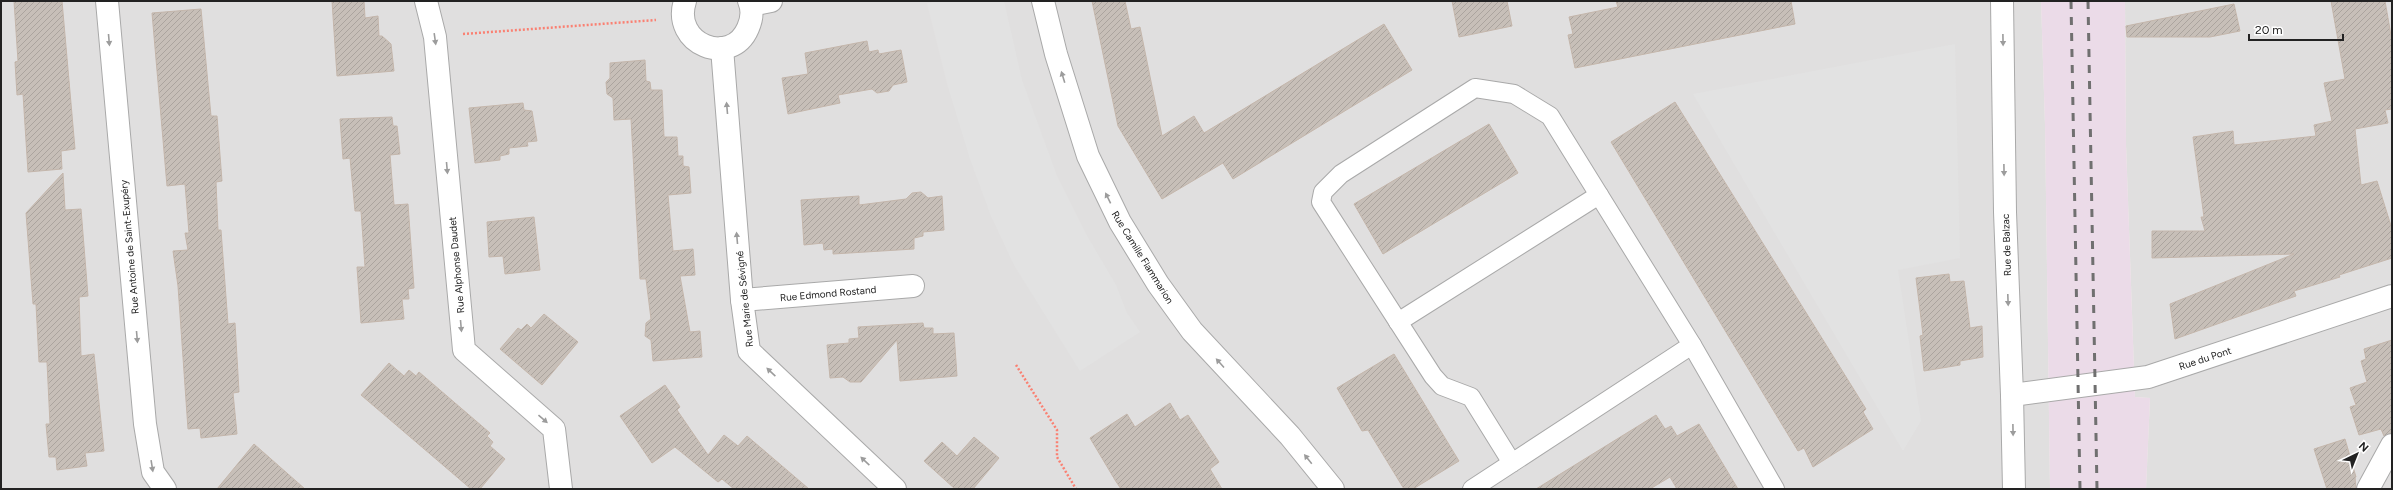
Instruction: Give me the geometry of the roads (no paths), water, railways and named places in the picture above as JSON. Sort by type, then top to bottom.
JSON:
[{"type":"street","name":"Rue Antoine de Saint-Exupéry","points":[[107,1],[145,424],[153,472],[165,489]]},
{"type":"street","name":"Rue Alphonse Daudet","points":[[426,1],[435,37],[464,350],[554,429],[561,489]]},
{"type":"street","name":"Rue Camille Flammarion","points":[[1043,1],[1056,54],[1088,156],[1120,222],[1158,284],[1192,331],[1290,436],[1333,489]]},
{"type":"street","name":"Rue de Balzac","points":[[2002,1],[2005,212],[2014,489]]},
{"type":"street","points":[[684,9],[689,34],[703,46],[722,48],[740,40],[746,33],[757,2]]},
{"type":"street","name":"Rue Marie de Sévigné","points":[[722,48],[742,300],[749,351],[894,488]]},
{"type":"street","name":"Rue Edmond Rostand","points":[[742,300],[913,286]]},
{"type":"street","name":"Rue du Pont","points":[[2012,395],[2148,377],[2392,296]]},
{"type":"street","points":[[2368,489],[2392,444]]},
{"type":"lane","points":[[1512,463],[1471,398],[1442,386],[1433,376],[1321,202],[1322,192],[1341,174],[1475,88],[1514,94],[1550,116],[1692,345],[1775,489]]},
{"type":"lane","points":[[1398,322],[1599,195]]},
{"type":"lane","points":[[1472,489],[1692,345]]},
{"type":"railway","points":[[2071,1],[2080,489]]},
{"type":"railway","points":[[2088,1],[2097,489]]}]
